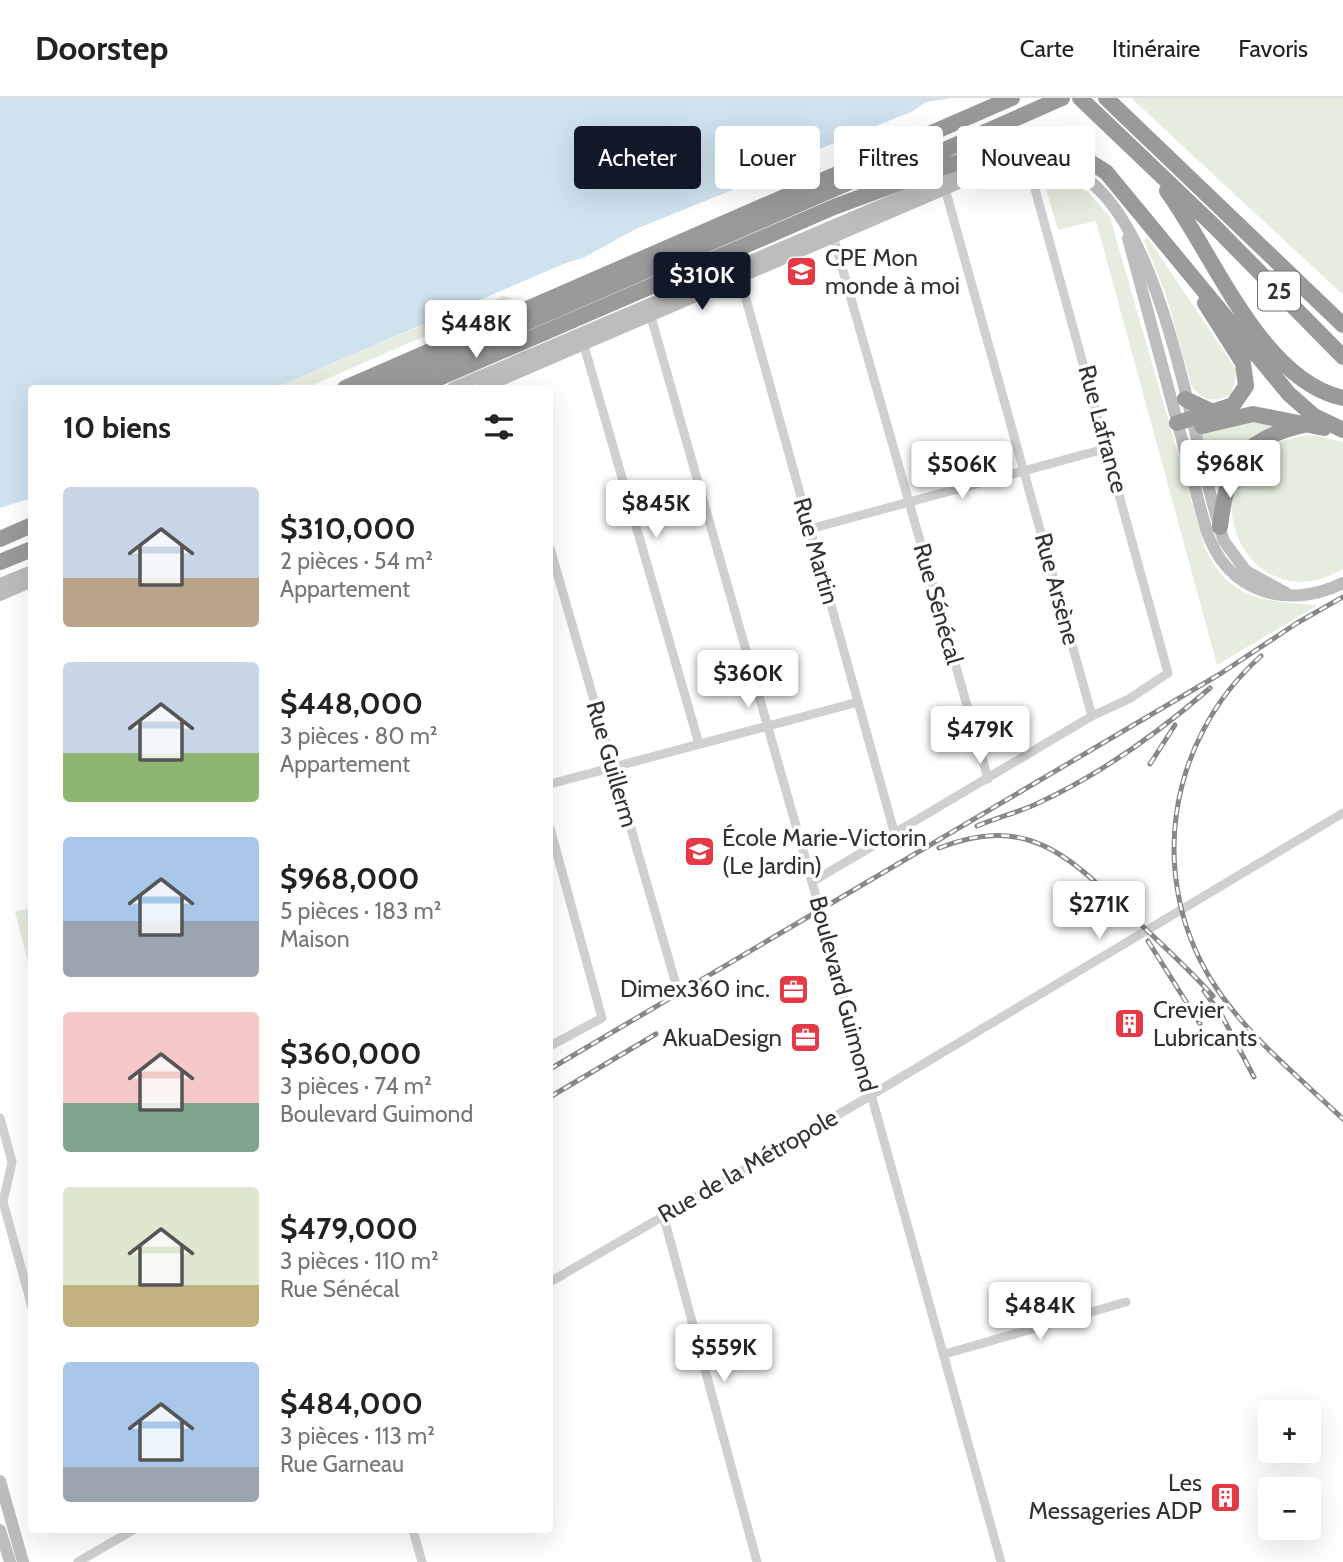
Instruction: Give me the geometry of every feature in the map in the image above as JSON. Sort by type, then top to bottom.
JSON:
[{"type":"highway","points":[[352,385],[1012,98]]},
{"type":"highway","points":[[383,385],[1041,98]]},
{"type":"highway","points":[[404,385],[1062,98]]},
{"type":"highway","name":"25","points":[[1080,98],[1343,357]]},
{"type":"highway","name":"25","points":[[1106,98],[1343,325]]},
{"type":"highway","points":[[423,385],[834,207],[936,169],[1013,146],[1050,145],[1093,162],[1117,183],[1296,401],[1314,416],[1343,431]]},
{"type":"highway","points":[[1140,156],[1198,237],[1276,358],[1309,385],[1343,398]]},
{"type":"highway","points":[[1178,259],[1246,371],[1246,386],[1233,405],[1185,426]]},
{"type":"highway","points":[[1309,292],[1343,308]]},
{"type":"highway","points":[[1185,399],[1213,412]]},
{"type":"highway","points":[[1185,426],[1253,414],[1343,431]]},
{"type":"highway","points":[[1220,527],[1227,483],[1243,454],[1268,436],[1310,424]]},
{"type":"highway","points":[[0,539],[28,527]]},
{"type":"highway","points":[[0,553],[28,541]]},
{"type":"highway","points":[[0,562],[28,551]]},
{"type":"highway","points":[[0,570],[28,558]]},
{"type":"street","points":[[469,385],[501,379],[582,339],[944,185],[957,176]]},
{"type":"street","name":"Rue Arsène","points":[[944,185],[1092,716]]},
{"type":"street","points":[[1095,187],[1113,207],[1150,272],[1185,399],[1185,426],[1208,533],[1220,559],[1232,575],[1250,588],[1286,593],[1316,592],[1343,583]]},
{"type":"street","name":"Rue Lafrance","points":[[1037,189],[1168,673],[1129,699],[1092,716]]},
{"type":"street","points":[[1127,230],[1185,426],[1230,552],[1242,567],[1286,593]]},
{"type":"street","name":"Rue Sénécal","points":[[832,232],[988,779]]},
{"type":"street","name":"Rue Martin","points":[[738,273],[895,835]]},
{"type":"street","name":"Boulevard Guimond","points":[[649,311],[813,882],[1001,1562]]},
{"type":"street","points":[[582,339],[699,744]]},
{"type":"street","points":[[810,529],[1024,468],[1108,448]]},
{"type":"street","name":"Rue Guillerm","points":[[553,558],[675,981]]},
{"type":"street","points":[[0,584],[28,573]]},
{"type":"street","points":[[0,595],[28,583]]},
{"type":"street","points":[[553,783],[858,702]]},
{"type":"street","points":[[813,882],[1092,716]]},
{"type":"street","name":"Rue de la Métropole","points":[[553,1280],[871,1095],[1343,813]]},
{"type":"street","points":[[553,839],[602,1018],[553,1044]]},
{"type":"street","points":[[0,1118],[12,1162],[2,1202],[28,1293]]},
{"type":"street","points":[[663,1214],[757,1562]]},
{"type":"street","points":[[945,1354],[1126,1302]]},
{"type":"street","points":[[0,1481],[23,1562]]},
{"type":"street","points":[[0,1530],[9,1562]]},
{"type":"street","points":[[78,1562],[128,1533]]},
{"type":"street","points":[[414,1533],[422,1562]]},
{"type":"shaded area","points":[[1131,98],[1343,98],[1343,294],[1341,293]]},
{"type":"shaded area","points":[[1046,189],[1082,189],[1088,192],[1110,217],[1205,548],[1215,565],[1237,588],[1251,595],[1281,602],[1318,605],[1217,665],[1096,221],[1058,230]]},
{"type":"shaded area","points":[[1147,237],[1238,372],[1230,395],[1210,399],[1192,387],[1165,292],[1144,241]]},
{"type":"shaded area","points":[[503,296],[512,298],[313,385],[282,385],[484,299],[487,304]]},
{"type":"shaded area","points":[[1245,420],[1278,422],[1222,480],[1218,491],[1201,434]]},
{"type":"shaded area","points":[[1312,435],[1343,442],[1343,569],[1306,582],[1274,576],[1250,557],[1235,530],[1232,499],[1243,470],[1269,447]]},
{"type":"shaded area","points":[[28,909],[28,962],[15,912]]},
{"type":"water","points":[[0,98],[951,98],[926,102],[913,111],[876,126],[834,126],[834,143],[820,149],[820,126],[715,126],[715,189],[734,189],[636,229],[583,258],[282,385],[28,385],[28,499],[0,508]]},
{"type":"railway","points":[[553,1067],[1220,674],[1297,623],[1343,597]]},
{"type":"railway","points":[[1261,656],[1229,690],[1204,729],[1186,771],[1176,814],[1174,859],[1180,904],[1194,947],[1230,1007],[1276,1057],[1343,1119]]},
{"type":"railway","points":[[977,826],[1034,805],[1081,781],[1148,738],[1210,688]]},
{"type":"railway","points":[[1150,764],[1175,725]]},
{"type":"railway","points":[[939,848],[971,838],[999,835],[1024,839],[1047,847],[1089,877],[1213,996]]},
{"type":"railway","points":[[1148,941],[1200,1024]]},
{"type":"railway","points":[[1204,991],[1222,1016],[1254,1077]]},
{"type":"railway","points":[[553,1095],[656,1034]]},
{"type":"place","name":"CPE Mon monde à moi","points":[[802,272]]},
{"type":"place","name":"École Marie-Victorin (Le Jardin)","points":[[699,852]]},
{"type":"place","name":"Dimex360 inc.","points":[[793,989]]},
{"type":"place","name":"Crevier Lubricants","points":[[1130,1024]]},
{"type":"place","name":"AkuaDesign","points":[[805,1038]]},
{"type":"place","name":"Les Messageries ADP","points":[[1225,1497]]}]
